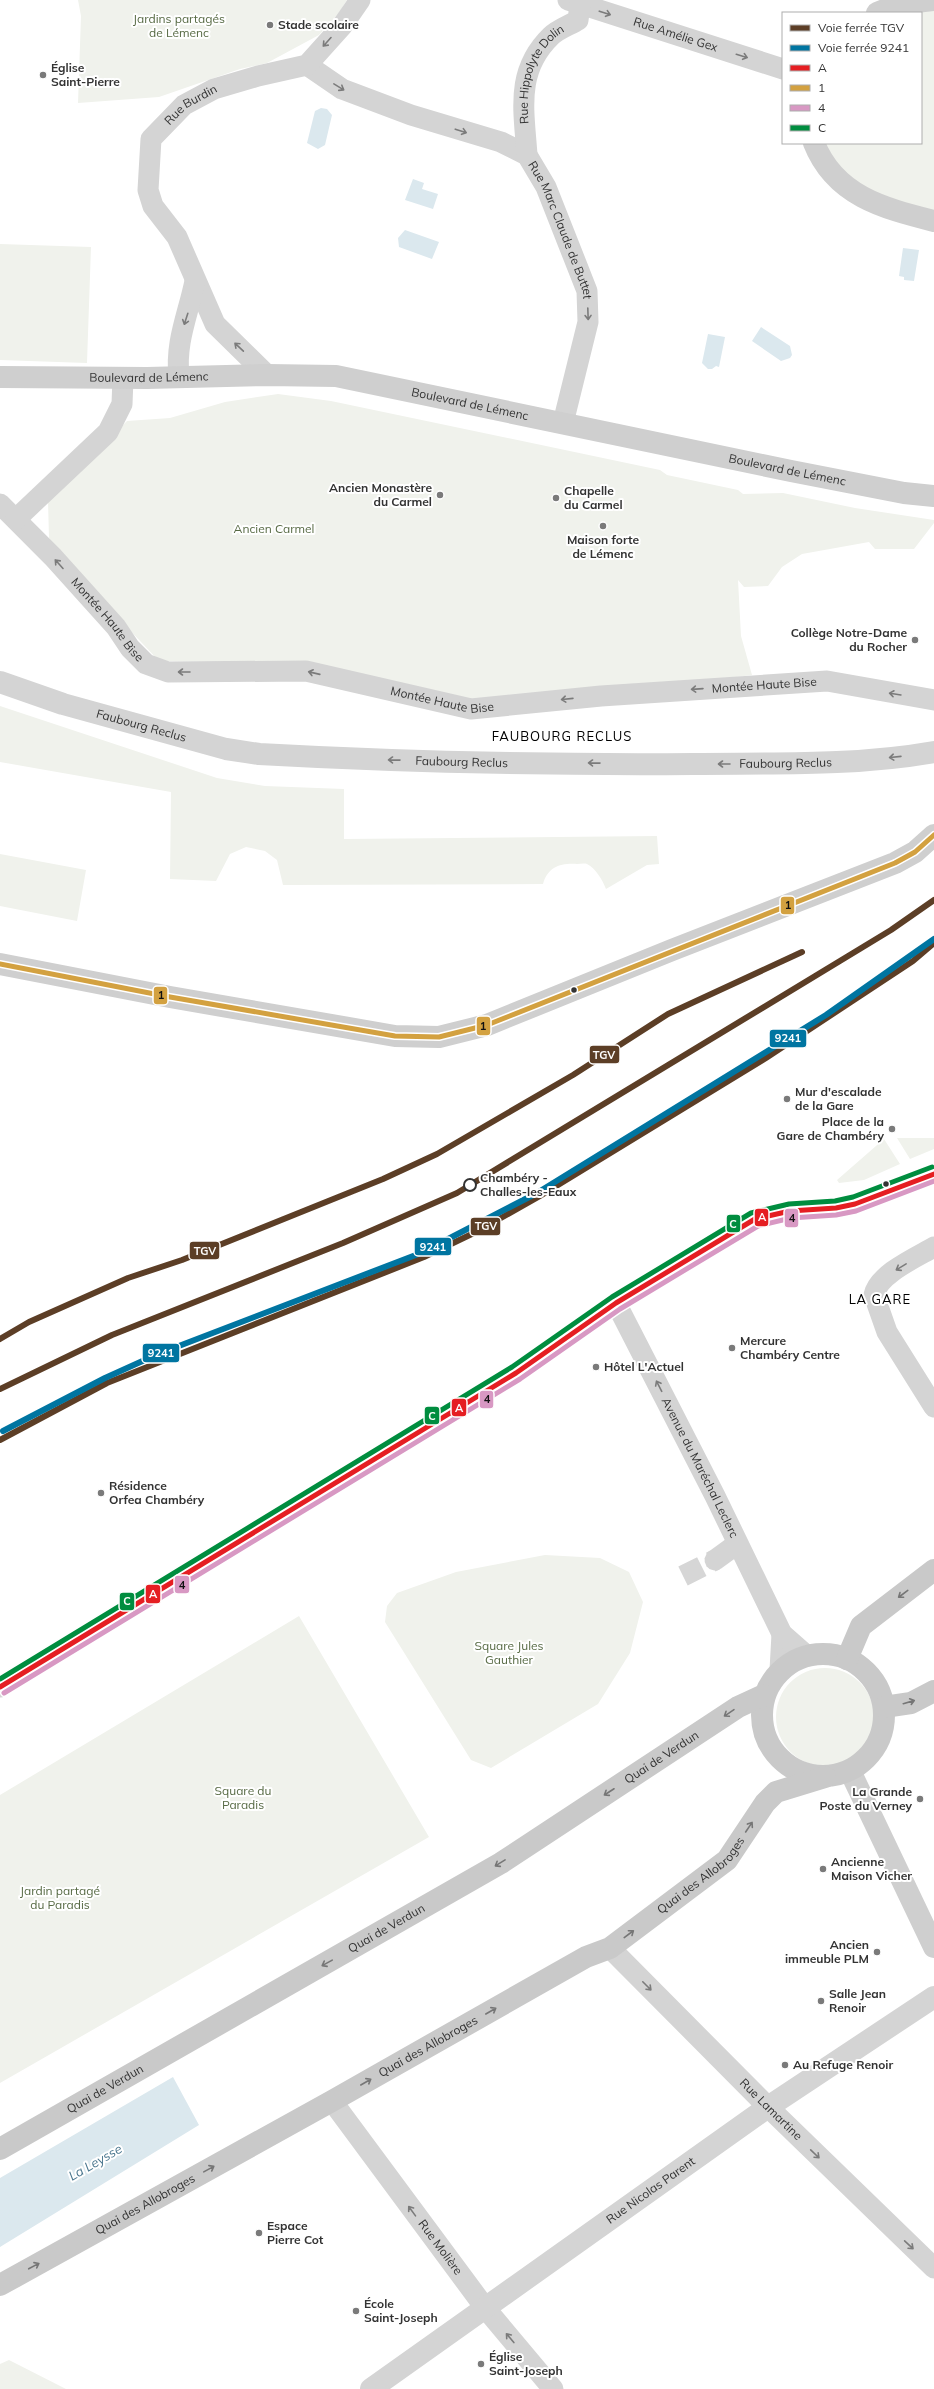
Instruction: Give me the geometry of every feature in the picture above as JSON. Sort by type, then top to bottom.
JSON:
[{"type":"main road","points":[[878,12],[898,2],[933,0]]},
{"type":"main road","points":[[815,144],[828,170],[841,184],[858,196],[874,203],[934,221]]},
{"type":"main road","name":"Boulevard de Lémenc","points":[[0,377],[122,378],[267,375],[336,376],[904,493],[934,496]]},
{"type":"main road","points":[[0,964],[162,996],[395,1036],[438,1037],[487,1025],[672,950],[895,863],[915,852],[934,835]]},
{"type":"main road","points":[[847,1659],[860,1626],[934,1570]]},
{"type":"main road","points":[[827,1654],[847,1659],[861,1667],[872,1679],[880,1692],[884,1707],[884,1724],[879,1740],[867,1758],[850,1771],[825,1777],[811,1776],[798,1772],[783,1763],[772,1750],[761,1723],[764,1695],[780,1670],[792,1662],[806,1656],[827,1654]]},
{"type":"main road","points":[[884,1707],[911,1703],[934,1690]]},
{"type":"main road","name":"Quai de Verdun","points":[[0,2150],[501,1863],[738,1706],[764,1695]]},
{"type":"main road","points":[[850,1771],[934,1947]]},
{"type":"main road","name":"Quai des Allobroges","points":[[0,2284],[332,2101],[586,1957],[610,1948],[727,1860],[765,1803],[776,1792],[825,1777]]},
{"type":"street","points":[[307,65],[342,26],[360,0]]},
{"type":"street","name":"Rue Amélie Gex","points":[[574,3],[782,69]]},
{"type":"street","name":"Rue Hippolyte Dolin","points":[[527,156],[523,96],[532,60],[552,35],[578,20],[574,3]]},
{"type":"street","name":"Rue Marc Claude de Buttet","points":[[307,65],[342,89],[411,115],[501,142],[527,156],[546,187],[587,291],[588,322],[563,423]]},
{"type":"street","name":"Rue Burdin","points":[[267,375],[215,324],[177,237],[153,206],[148,190],[151,139],[184,105],[214,90],[258,76],[307,65]]},
{"type":"street","points":[[179,377],[177,359],[178,342],[195,281]]},
{"type":"street","points":[[16,519],[108,432],[122,404],[122,378]]},
{"type":"street","name":"Montée Haute Bise","points":[[0,504],[16,519],[110,622],[130,648],[146,664],[168,672],[306,671],[471,709],[601,696],[827,681],[934,700]]},
{"type":"street","name":"Faubourg Reclus","points":[[0,682],[70,706],[226,749],[258,754],[466,762],[655,764],[809,763],[868,760],[934,752]]},
{"type":"street","points":[[934,1247],[891,1273],[879,1284],[875,1291],[876,1303],[887,1332],[934,1407]]},
{"type":"street","name":"Avenue du Maréchal Leclerc","points":[[0,1687],[516,1373],[616,1303],[715,1496],[782,1634],[806,1656]]},
{"type":"street","points":[[715,1560],[737,1544]]},
{"type":"street","name":"Avenue du Maréchal Leclerc","points":[[780,1670],[782,1634]]},
{"type":"street","name":"Rue Lamartine","points":[[610,1948],[768,2107],[934,2268]]},
{"type":"street","name":"Rue Nicolas Parent","points":[[371,2389],[486,2309],[768,2107],[934,1997]]},
{"type":"street","name":"Rue Molière","points":[[332,2101],[486,2309],[553,2389]]},
{"type":"green space","name":"Jardins partagés de Lémenc","points":[[78,0],[347,0],[338,14],[319,35],[267,63],[240,69],[159,97],[78,103],[81,16]]},
{"type":"green space","points":[[934,0],[934,221],[874,203],[815,144],[922,144],[922,12],[881,12]]},
{"type":"green space","points":[[0,244],[91,247],[87,363],[0,360]]},
{"type":"green space","name":"Ancien Carmel","points":[[278,394],[331,401],[660,470],[667,475],[738,490],[743,494],[783,493],[855,508],[934,520],[934,523],[914,549],[875,549],[869,542],[802,554],[782,567],[768,586],[744,587],[738,580],[741,636],[752,675],[665,686],[464,700],[314,663],[159,661],[69,566],[49,538],[48,501],[127,421],[170,418],[225,402]]},
{"type":"green space","points":[[0,706],[217,778],[265,786],[344,789],[344,839],[657,836],[659,864],[647,865],[606,889],[596,871],[587,864],[560,865],[551,870],[545,878],[543,884],[283,885],[277,860],[265,851],[246,847],[230,854],[216,881],[170,879],[171,792],[0,762]]},
{"type":"green space","points":[[0,854],[86,870],[77,921],[0,906]]},
{"type":"green space","points":[[897,1138],[934,1138],[934,1149],[910,1159]]},
{"type":"green space","points":[[884,1139],[900,1164],[864,1180],[839,1183],[837,1180]]},
{"type":"green space","name":"Square Jules Gauthier","points":[[545,1555],[600,1558],[629,1572],[643,1602],[630,1653],[598,1704],[491,1768],[471,1760],[385,1622],[387,1606],[397,1593],[456,1572]]},
{"type":"green space","name":"Square du Paradis","points":[[299,1616],[429,1837],[0,2083],[0,1795]]},
{"type":"green space","points":[[825,1668],[835,1669],[852,1676],[866,1690],[873,1707],[873,1727],[866,1744],[852,1758],[835,1765],[825,1766],[815,1765],[798,1758],[784,1744],[777,1727],[776,1717],[777,1707],[784,1690],[798,1676],[815,1669]]},
{"type":"green space","points":[[9,2360],[66,2389],[0,2389],[0,2364]]},
{"type":"water","points":[[321,108],[327,109],[332,115],[325,145],[318,149],[307,143],[315,111]]},
{"type":"water","points":[[413,179],[424,183],[422,189],[438,194],[433,209],[405,200]]},
{"type":"water","points":[[405,230],[439,242],[432,259],[399,247],[398,238]]},
{"type":"water","points":[[903,248],[919,250],[914,281],[904,280],[904,277],[899,276]]},
{"type":"water","points":[[761,327],[790,346],[792,355],[790,358],[781,361],[752,341]]},
{"type":"water","points":[[708,334],[725,337],[719,367],[716,366],[712,369],[708,369],[702,363]]},
{"type":"water","name":"La Leysse","points":[[173,2077],[199,2125],[0,2247],[0,2178]]},
{"type":"tunnel","points":[[683,1576],[715,1560]]},
{"type":"rail line","name":"TGV","points":[[0,1389],[112,1335],[343,1243],[457,1193],[891,930],[934,900]]},
{"type":"rail line","name":"9241","points":[[3,1431],[105,1378],[158,1354],[421,1253],[537,1193],[826,1015],[934,939]]},
{"type":"rail line","name":"TGV","points":[[0,1440],[107,1383],[424,1257],[476,1232],[540,1196],[766,1058],[913,961],[934,943]]},
{"type":"rail line","name":"TGV","points":[[0,1339],[29,1322],[128,1278],[182,1260],[383,1179],[437,1154],[573,1075],[668,1014],[802,952]]},
{"type":"transit line","name":"1","points":[[0,964],[170,997],[395,1036],[439,1037],[487,1025],[895,863],[915,852],[934,835]]},
{"type":"transit line","name":"C","points":[[0,1679],[512,1367],[612,1297],[751,1213],[789,1204],[835,1201],[853,1197],[932,1167]]},
{"type":"transit line","name":"A","points":[[0,1687],[516,1373],[616,1303],[755,1219],[790,1211],[836,1208],[855,1204],[934,1174]]},
{"type":"transit line","name":"4","points":[[4,1693],[520,1379],[620,1309],[758,1226],[791,1218],[836,1215],[856,1211],[934,1181]]},
{"type":"place","name":"Stade scolaire","points":[[270,25]]},
{"type":"place","name":"Église Saint-Pierre","points":[[43,75]]},
{"type":"place","name":"Ancien Monastère du Carmel","points":[[440,495]]},
{"type":"place","name":"Chapelle du Carmel","points":[[556,498]]},
{"type":"place","name":"Maison forte de Lémenc","points":[[603,526]]},
{"type":"place","name":"Collège Notre-Dame du Rocher","points":[[915,640]]},
{"type":"place","name":"Mur d'escalade de la Gare","points":[[787,1099]]},
{"type":"place","name":"Place de la Gare de Chambéry","points":[[892,1129]]},
{"type":"place","name":"Chambéry - Challes-les-Eaux","points":[[470,1185]]},
{"type":"place","name":"Mercure Chambéry Centre","points":[[732,1348]]},
{"type":"place","name":"Hôtel L'Actuel","points":[[596,1367]]},
{"type":"place","name":"Résidence Orfea Chambéry","points":[[101,1493]]},
{"type":"place","name":"La Grande Poste du Verney","points":[[920,1799]]},
{"type":"place","name":"Ancienne Maison Vicher","points":[[823,1869]]},
{"type":"place","name":"Ancien immeuble PLM","points":[[877,1952]]},
{"type":"place","name":"Salle Jean Renoir","points":[[821,2001]]},
{"type":"place","name":"Au Refuge Renoir","points":[[785,2065]]},
{"type":"place","name":"Espace Pierre Cot","points":[[259,2233]]},
{"type":"place","name":"École Saint-Joseph","points":[[356,2311]]},
{"type":"place","name":"Église Saint-Joseph","points":[[481,2364]]},
{"type":"district","name":"FAUBOURG RECLUS","points":[[562,736]]},
{"type":"district","name":"LA GARE","points":[[880,1299]]},
{"type":"park label","name":"Jardin partagé du Paradis","points":[[60,1898]]}]
